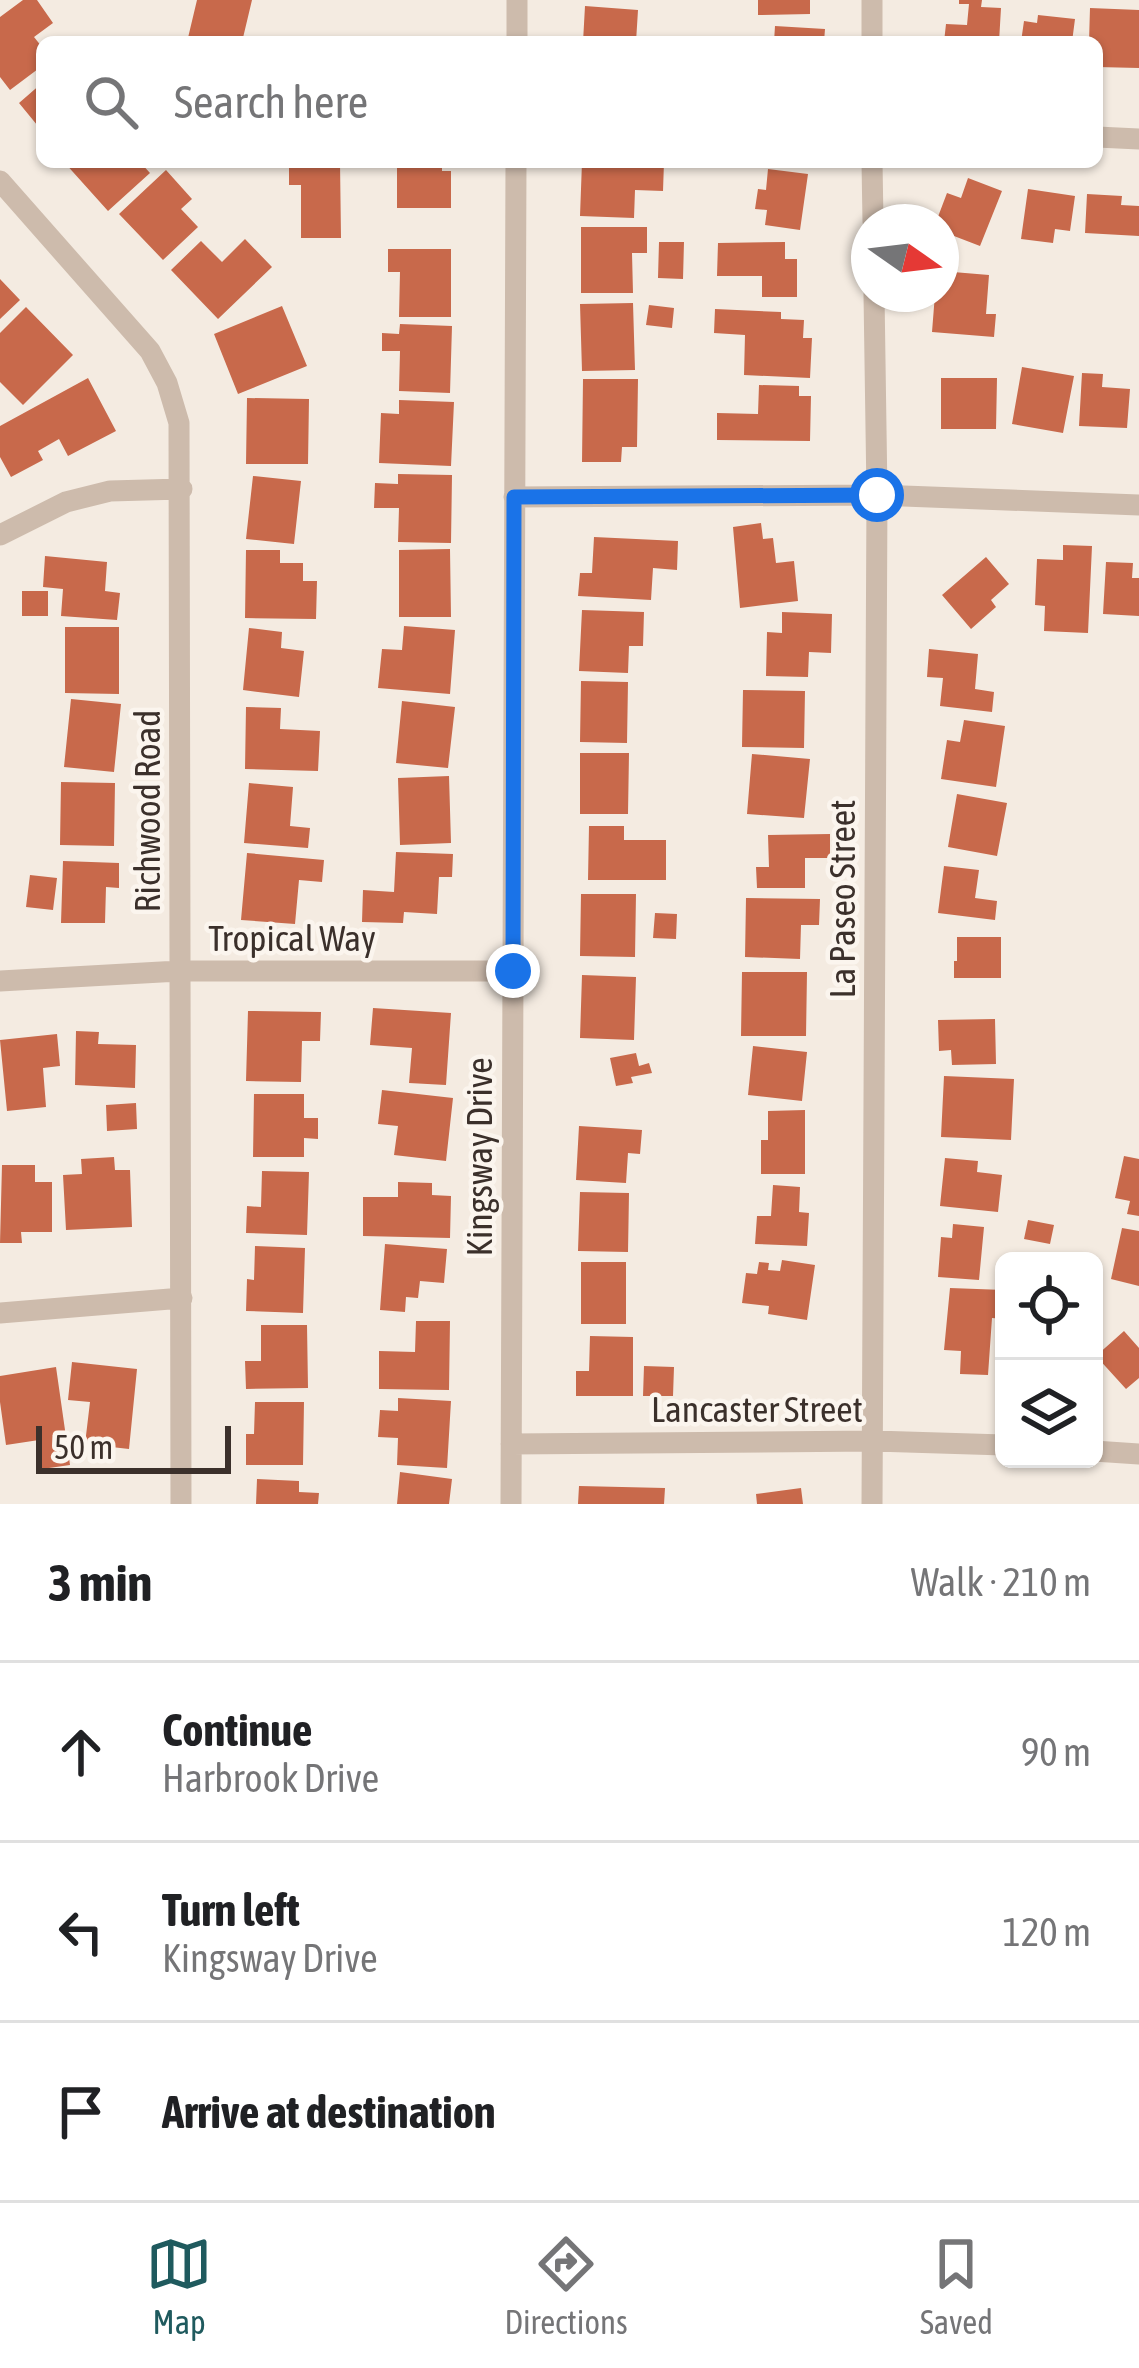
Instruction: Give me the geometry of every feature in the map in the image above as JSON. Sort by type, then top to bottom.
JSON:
[{"type":"street","points":[[517,0],[517,36]]},
{"type":"street","points":[[872,0],[872,36]]},
{"type":"street","points":[[1103,137],[1139,139]]},
{"type":"street","name":"Kingsway Drive","points":[[511,1504],[516,168]]},
{"type":"street","points":[[872,168],[873,204]]},
{"type":"street","name":"Richwood Road","points":[[0,181],[150,351],[167,382],[179,423],[181,1504]]},
{"type":"street","name":"La Paseo Street","points":[[872,1504],[874,312]]},
{"type":"street","points":[[0,535],[66,502],[110,491],[182,489]]},
{"type":"street","points":[[514,497],[877,495],[1139,506]]},
{"type":"street","name":"Tropical Way","points":[[0,981],[179,971],[513,971]]},
{"type":"street","points":[[0,1313],[182,1298]]},
{"type":"street","name":"Lancaster Street","points":[[511,1444],[995,1445]]},
{"type":"street","points":[[1103,1451],[1139,1454]]},
{"type":"building","points":[[23,0],[37,0],[53,23],[34,37],[36,70],[10,90],[0,77],[0,17]]},
{"type":"building","points":[[197,0],[252,0],[243,36],[188,36]]},
{"type":"building","points":[[758,0],[810,0],[810,14],[758,15]]},
{"type":"building","points":[[959,0],[982,0],[981,7],[1001,8],[999,36],[945,36],[946,24],[967,25],[969,4],[959,4]]},
{"type":"building","points":[[585,6],[638,10],[636,36],[583,36]]},
{"type":"building","points":[[1090,8],[1139,10],[1139,68],[1103,67],[1103,36],[1089,36]]},
{"type":"building","points":[[1038,15],[1075,19],[1073,36],[1022,36],[1024,21],[1037,23]]},
{"type":"building","points":[[775,26],[825,29],[824,36],[774,36]]},
{"type":"building","points":[[36,88],[36,124],[19,103]]},
{"type":"building","points":[[69,168],[145,168],[150,173],[108,211]]},
{"type":"building","points":[[289,168],[340,168],[341,238],[301,238],[301,185],[289,185]]},
{"type":"building","points":[[397,168],[451,171],[451,208],[397,208]]},
{"type":"building","points":[[582,168],[664,168],[663,191],[635,190],[634,218],[580,216]]},
{"type":"building","points":[[768,169],[808,174],[800,230],[765,225],[767,210],[755,209],[758,189],[766,190]]},
{"type":"building","points":[[166,170],[192,199],[181,209],[198,227],[163,260],[119,214]]},
{"type":"building","points":[[968,178],[1002,191],[980,246],[959,238],[959,204],[943,204],[947,193],[961,198]]},
{"type":"building","points":[[1028,189],[1075,196],[1070,231],[1055,229],[1053,243],[1021,239]]},
{"type":"building","points":[[1087,194],[1122,196],[1121,205],[1139,206],[1139,236],[1085,233]]},
{"type":"building","points":[[581,227],[647,227],[647,253],[632,253],[633,293],[581,293]]},
{"type":"building","points":[[245,239],[272,267],[218,319],[171,270],[201,241],[222,262]]},
{"type":"building","points":[[659,242],[684,242],[683,279],[658,278]]},
{"type":"building","points":[[785,242],[785,259],[797,259],[797,297],[762,297],[762,276],[717,276],[718,243]]},
{"type":"building","points":[[388,249],[451,249],[451,317],[399,317],[400,272],[388,272]]},
{"type":"building","points":[[959,272],[989,275],[986,314],[996,314],[994,337],[932,332],[934,312],[959,312]]},
{"type":"building","points":[[0,279],[20,300],[0,319]]},
{"type":"building","points":[[633,303],[635,370],[582,371],[580,304]]},
{"type":"building","points":[[649,305],[674,308],[672,328],[646,325]]},
{"type":"building","points":[[282,306],[307,366],[238,394],[214,334]]},
{"type":"building","points":[[26,307],[73,355],[23,405],[0,382],[0,333]]},
{"type":"building","points":[[715,309],[781,312],[781,319],[804,320],[803,338],[812,338],[810,378],[744,375],[745,335],[714,333]]},
{"type":"building","points":[[400,324],[452,326],[450,393],[399,391],[400,351],[382,351],[382,333],[399,334]]},
{"type":"building","points":[[1022,367],[1074,376],[1063,433],[1012,424]]},
{"type":"building","points":[[1082,373],[1103,374],[1102,387],[1130,389],[1127,428],[1079,426]]},
{"type":"building","points":[[88,378],[116,431],[68,456],[59,439],[38,451],[43,460],[11,477],[0,457],[0,426]]},
{"type":"building","points":[[941,378],[997,378],[996,429],[941,429]]},
{"type":"building","points":[[583,379],[638,379],[637,447],[622,447],[621,462],[582,462]]},
{"type":"building","points":[[759,385],[799,386],[799,396],[811,396],[810,441],[717,440],[717,413],[758,414]]},
{"type":"building","points":[[247,398],[309,399],[308,464],[246,464]]},
{"type":"building","points":[[399,400],[454,402],[451,466],[379,463],[381,413],[399,414]]},
{"type":"building","points":[[398,474],[452,475],[451,543],[398,542],[399,508],[374,508],[375,483],[398,484]]},
{"type":"building","points":[[253,476],[301,481],[294,544],[246,539]]},
{"type":"building","points":[[761,523],[763,539],[773,538],[776,563],[794,561],[798,601],[740,608],[733,527]]},
{"type":"building","points":[[594,537],[678,541],[677,570],[653,568],[651,600],[578,596],[580,573],[592,573]]},
{"type":"building","points":[[1063,545],[1092,546],[1088,633],[1044,631],[1045,606],[1035,605],[1037,559],[1063,560]]},
{"type":"building","points":[[450,549],[451,617],[399,617],[399,550]]},
{"type":"building","points":[[246,550],[280,550],[280,563],[303,563],[303,581],[317,581],[316,619],[245,618]]},
{"type":"building","points":[[45,556],[107,562],[105,591],[120,593],[117,620],[61,616],[63,589],[43,587]]},
{"type":"building","points":[[986,557],[1009,584],[991,600],[996,607],[971,629],[942,595]]},
{"type":"building","points":[[1106,562],[1133,563],[1132,578],[1139,578],[1139,616],[1103,614]]},
{"type":"building","points":[[22,591],[48,591],[48,616],[22,616]]},
{"type":"building","points":[[582,610],[644,612],[643,646],[629,646],[628,673],[579,671]]},
{"type":"building","points":[[782,612],[832,614],[831,653],[809,652],[808,677],[766,676],[767,632],[782,633]]},
{"type":"building","points":[[404,626],[455,630],[450,694],[378,688],[382,649],[402,650]]},
{"type":"building","points":[[65,627],[119,627],[119,694],[65,693]]},
{"type":"building","points":[[249,628],[282,632],[281,648],[304,651],[299,697],[243,690]]},
{"type":"building","points":[[929,649],[978,654],[975,689],[994,692],[992,712],[940,706],[943,678],[927,677]]},
{"type":"building","points":[[581,681],[628,682],[627,743],[580,742]]},
{"type":"building","points":[[743,690],[805,691],[804,748],[742,747]]},
{"type":"building","points":[[71,699],[121,704],[114,772],[64,767]]},
{"type":"building","points":[[402,701],[455,707],[448,768],[396,763]]},
{"type":"building","points":[[246,707],[281,708],[280,729],[320,731],[318,771],[245,769]]},
{"type":"building","points":[[964,720],[1005,726],[996,787],[941,779],[947,740],[960,742]]},
{"type":"building","points":[[580,753],[629,753],[628,814],[580,814]]},
{"type":"building","points":[[752,754],[810,759],[804,818],[747,814]]},
{"type":"building","points":[[449,776],[451,843],[400,845],[398,778]]},
{"type":"building","points":[[61,782],[115,783],[114,846],[60,845]]},
{"type":"building","points":[[249,783],[293,787],[290,826],[310,828],[308,848],[244,843]]},
{"type":"building","points":[[957,794],[1007,803],[997,856],[948,847]]},
{"type":"building","points":[[589,826],[624,826],[624,840],[666,840],[666,880],[588,880]]},
{"type":"building","points":[[830,834],[830,858],[805,858],[805,888],[757,888],[756,867],[769,867],[768,835]]},
{"type":"building","points":[[396,852],[453,854],[452,877],[439,877],[437,914],[404,912],[403,923],[362,922],[363,890],[394,892]]},
{"type":"building","points":[[247,853],[324,860],[322,882],[299,880],[295,924],[241,920]]},
{"type":"building","points":[[63,861],[119,863],[119,888],[106,887],[105,923],[61,923]]},
{"type":"building","points":[[944,866],[979,870],[975,898],[997,901],[995,920],[938,913]]},
{"type":"building","points":[[30,875],[57,878],[53,910],[26,907]]},
{"type":"building","points":[[581,894],[636,894],[635,957],[580,956]]},
{"type":"building","points":[[746,898],[820,899],[819,925],[801,925],[800,959],[745,957]]},
{"type":"building","points":[[655,913],[677,914],[676,939],[653,938]]},
{"type":"building","points":[[957,937],[1001,937],[1001,978],[954,978]]},
{"type":"building","points":[[742,972],[807,972],[806,1036],[741,1036]]},
{"type":"building","points":[[582,975],[636,977],[634,1040],[580,1038]]},
{"type":"building","points":[[373,1008],[451,1013],[446,1085],[409,1083],[412,1048],[370,1045]]},
{"type":"building","points":[[248,1011],[321,1012],[320,1041],[302,1041],[301,1082],[246,1081]]},
{"type":"building","points":[[995,1019],[996,1064],[952,1065],[951,1050],[939,1051],[938,1020]]},
{"type":"building","points":[[76,1031],[99,1032],[98,1044],[136,1045],[135,1088],[75,1085]]},
{"type":"building","points":[[57,1034],[60,1066],[43,1068],[46,1107],[7,1111],[0,1040]]},
{"type":"building","points":[[753,1046],[807,1052],[802,1101],[748,1095]]},
{"type":"building","points":[[636,1053],[639,1066],[649,1063],[652,1073],[616,1086],[610,1058]]},
{"type":"building","points":[[944,1076],[1014,1079],[1011,1140],[941,1137]]},
{"type":"building","points":[[382,1090],[453,1098],[446,1161],[394,1155],[398,1126],[378,1124]]},
{"type":"building","points":[[254,1094],[304,1094],[304,1118],[318,1118],[318,1139],[304,1138],[304,1157],[253,1157]]},
{"type":"building","points":[[136,1103],[137,1129],[107,1131],[106,1105]]},
{"type":"building","points":[[805,1110],[805,1174],[761,1174],[761,1140],[768,1140],[768,1111]]},
{"type":"building","points":[[579,1126],[642,1130],[640,1154],[628,1153],[626,1183],[576,1180]]},
{"type":"building","points":[[1124,1156],[1139,1159],[1139,1216],[1127,1214],[1130,1201],[1115,1198]]},
{"type":"building","points":[[114,1157],[115,1170],[130,1170],[132,1227],[66,1230],[63,1175],[82,1174],[81,1159]]},
{"type":"building","points":[[945,1158],[978,1161],[977,1172],[1002,1175],[998,1212],[940,1206]]},
{"type":"building","points":[[2,1165],[35,1165],[35,1182],[52,1182],[52,1232],[21,1232],[22,1243],[0,1243]]},
{"type":"building","points":[[262,1171],[309,1172],[307,1235],[246,1233],[247,1206],[261,1207]]},
{"type":"building","points":[[398,1182],[432,1183],[432,1195],[451,1196],[450,1238],[363,1236],[363,1197],[398,1197]]},
{"type":"building","points":[[773,1185],[800,1187],[799,1212],[809,1213],[807,1246],[755,1244],[757,1216],[771,1216]]},
{"type":"building","points":[[580,1192],[629,1193],[628,1252],[578,1251]]},
{"type":"building","points":[[1028,1220],[1054,1225],[1050,1244],[1024,1239]]},
{"type":"building","points":[[953,1224],[984,1227],[979,1280],[938,1277],[941,1237],[952,1238]]},
{"type":"building","points":[[1122,1228],[1139,1231],[1139,1286],[1111,1279]]},
{"type":"building","points":[[385,1244],[447,1249],[444,1283],[420,1281],[418,1298],[406,1297],[405,1312],[380,1310]]},
{"type":"building","points":[[255,1246],[305,1248],[303,1313],[246,1311],[247,1279],[254,1280]]},
{"type":"building","points":[[782,1260],[815,1265],[807,1320],[768,1314],[769,1306],[742,1303],[746,1273],[757,1274],[759,1262],[769,1263],[768,1270],[780,1271]]},
{"type":"building","points":[[581,1262],[626,1262],[626,1324],[581,1324]]},
{"type":"building","points":[[950,1288],[995,1290],[988,1375],[960,1374],[961,1351],[944,1350]]},
{"type":"building","points":[[416,1321],[450,1321],[449,1390],[379,1389],[379,1351],[415,1352]]},
{"type":"building","points":[[261,1325],[307,1325],[308,1388],[246,1389],[245,1361],[261,1361]]},
{"type":"building","points":[[1124,1331],[1139,1348],[1139,1378],[1126,1389],[1103,1364],[1103,1350]]},
{"type":"building","points":[[590,1336],[633,1337],[633,1396],[576,1396],[576,1371],[589,1371]]},
{"type":"building","points":[[72,1362],[137,1369],[129,1449],[85,1444],[90,1402],[68,1400]]},
{"type":"building","points":[[644,1366],[674,1367],[673,1396],[643,1396]]},
{"type":"building","points":[[56,1367],[70,1465],[42,1469],[39,1440],[6,1445],[0,1376]]},
{"type":"building","points":[[398,1398],[451,1401],[447,1468],[397,1465],[398,1438],[378,1437],[380,1410],[398,1411]]},
{"type":"building","points":[[255,1402],[304,1402],[303,1465],[246,1465],[246,1434],[254,1434]]},
{"type":"building","points":[[400,1472],[452,1479],[449,1504],[397,1504]]},
{"type":"building","points":[[257,1479],[299,1481],[299,1492],[319,1493],[318,1504],[256,1504]]},
{"type":"building","points":[[579,1486],[665,1488],[664,1504],[578,1504]]},
{"type":"building","points":[[801,1488],[803,1504],[757,1504],[756,1494]]},
{"type":"route","points":[[513,971],[514,497],[877,495]]}]
